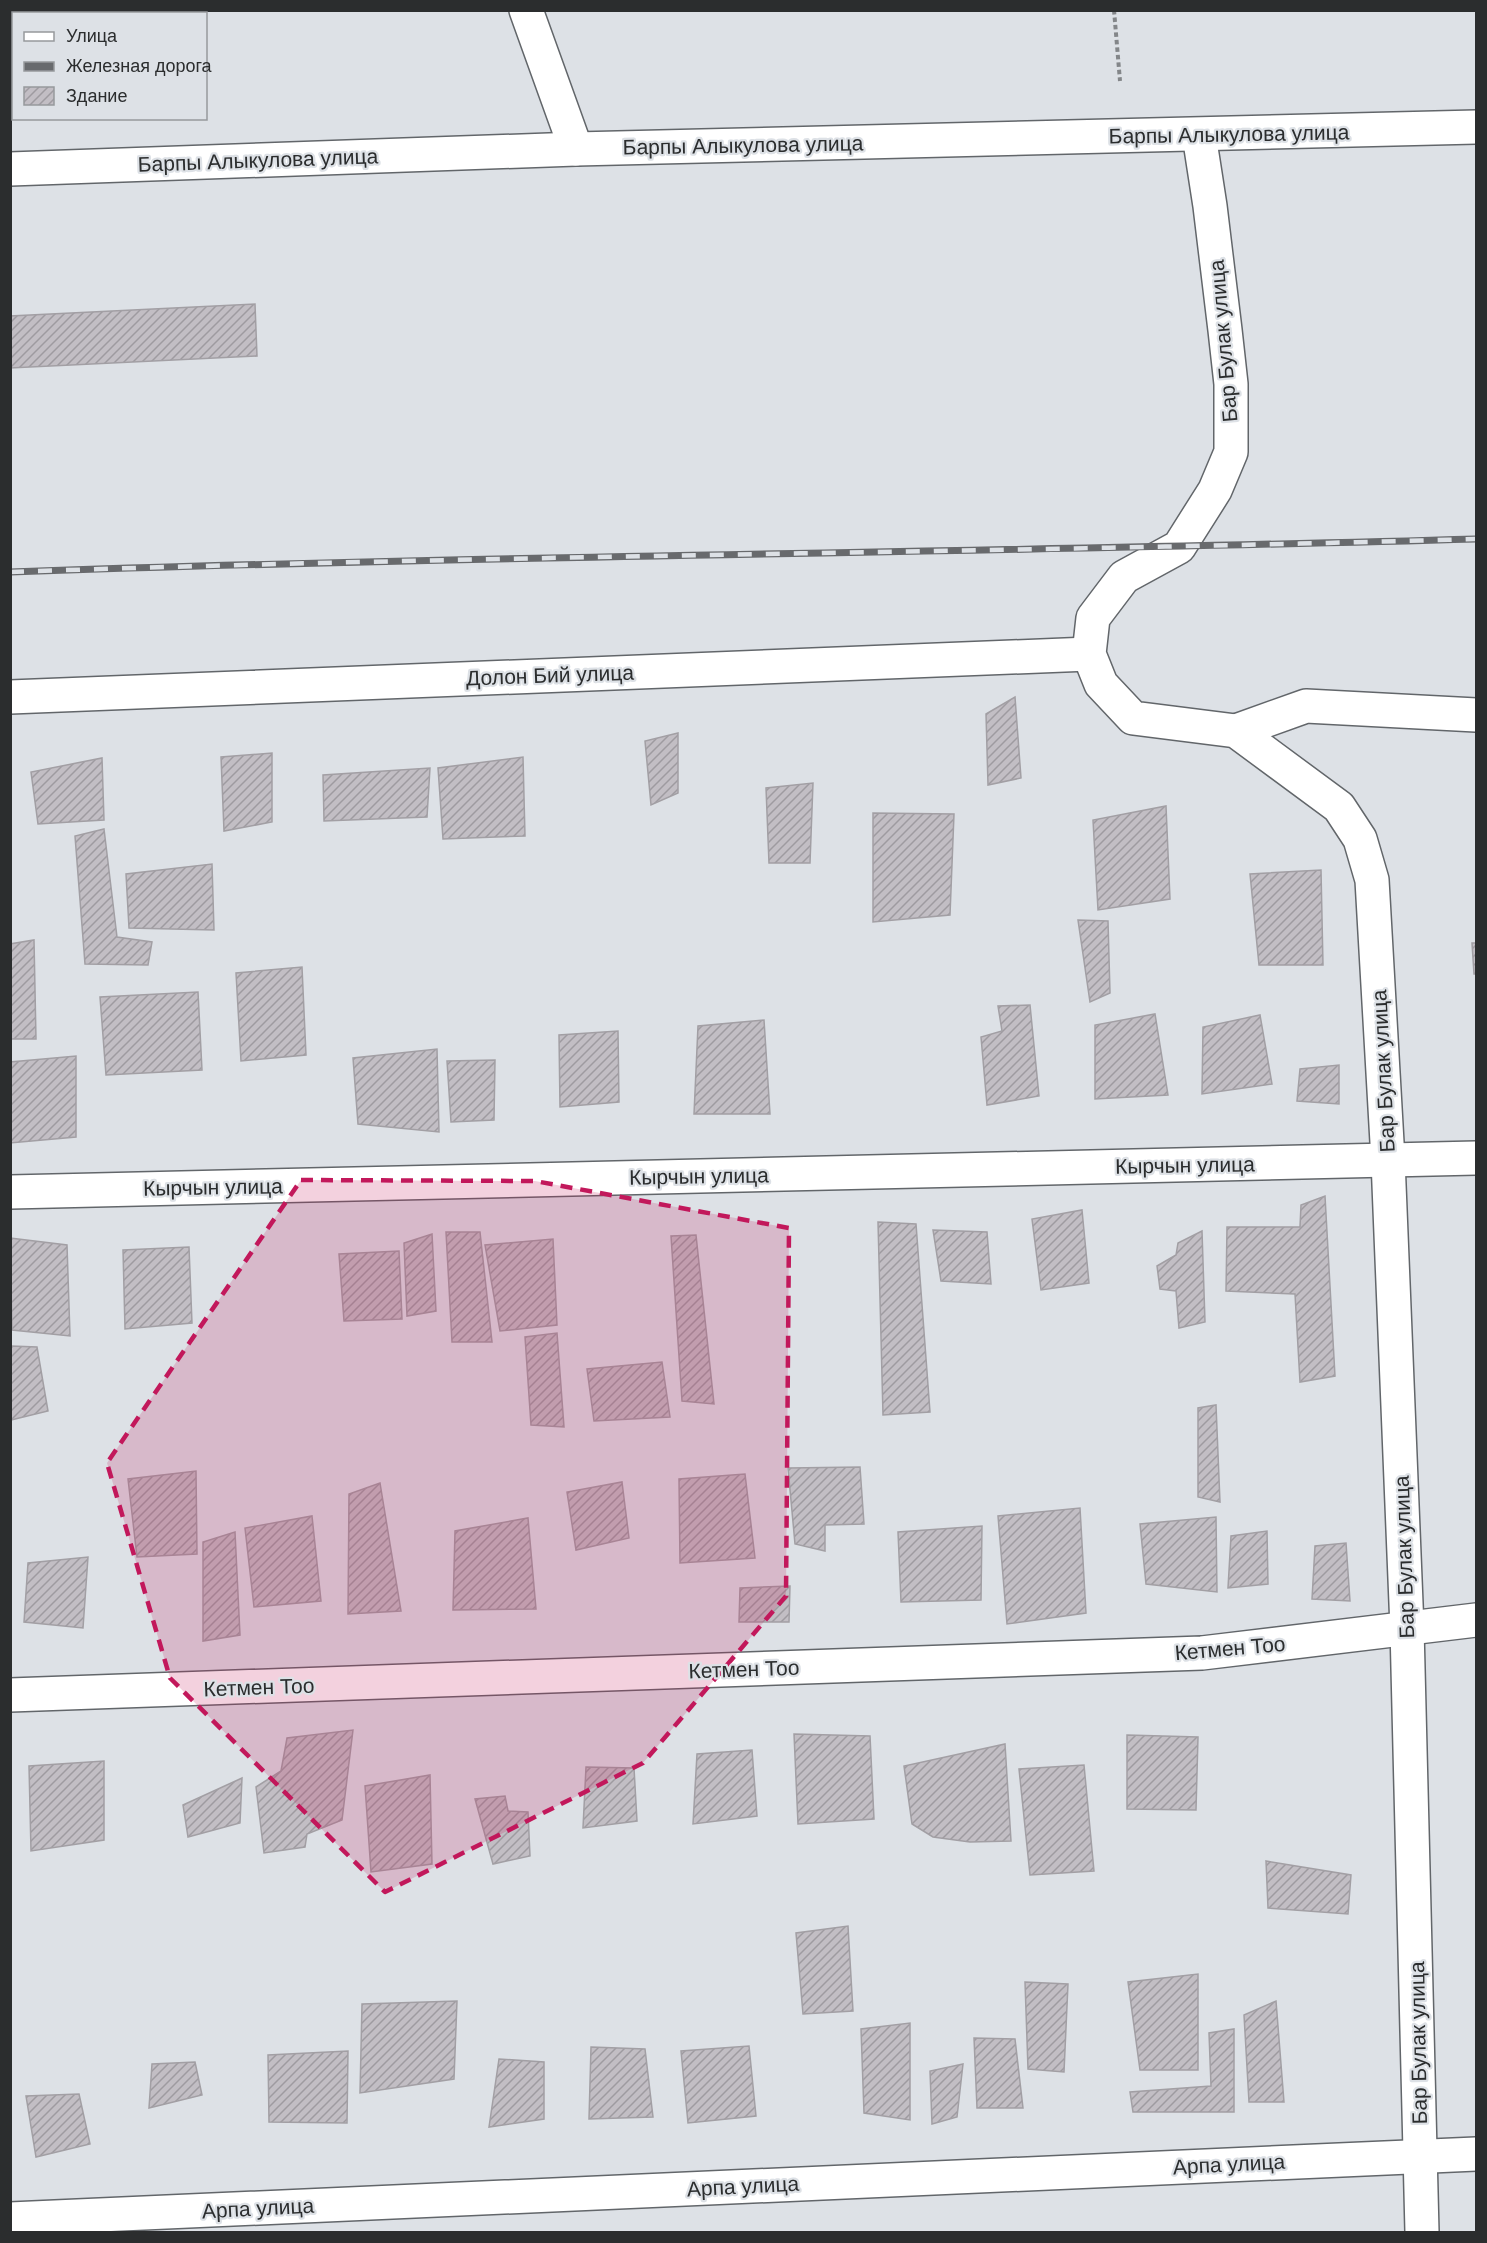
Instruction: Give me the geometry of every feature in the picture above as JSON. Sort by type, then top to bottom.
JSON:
[{"type":"street","points":[[526,10],[576,149]]},
{"type":"street","name":"Барпы Алыкулова улица","points":[[10,169],[576,149],[1476,127]]},
{"type":"street","name":"Бар Булак улица","points":[[1199,135],[1230,373],[1231,452],[1215,490],[1179,547],[1124,577],[1093,618],[1089,654],[1101,684],[1133,717],[1236,731],[1339,807],[1360,839],[1372,880],[1388,1160],[1407,1628],[1422,2232]]},
{"type":"street","name":"Долон Бий улица","points":[[10,697],[1089,654]]},
{"type":"street","points":[[1236,731],[1306,706],[1476,715]]},
{"type":"street","name":"Кырчын улица","points":[[10,1192],[1476,1158]]},
{"type":"street","name":"Кетмен Тоо","points":[[10,1695],[1202,1653],[1476,1620]]},
{"type":"street","name":"Арпа улица","points":[[10,2219],[1476,2154]]},
{"type":"path","points":[[10,12],[46,10]]},
{"type":"path","points":[[1114,10],[1120,81]]},
{"type":"highlighted area","points":[[301,1180],[535,1181],[789,1228],[786,1596],[643,1763],[385,1892],[170,1678],[107,1463]]},
{"type":"building","points":[[255,304],[257,356],[10,368],[10,316]]},
{"type":"building","points":[[1015,697],[1021,778],[988,785],[986,714]]},
{"type":"building","points":[[678,733],[678,793],[651,805],[645,741]]},
{"type":"building","points":[[272,753],[272,822],[224,831],[221,757]]},
{"type":"building","points":[[523,757],[525,836],[443,839],[438,768]]},
{"type":"building","points":[[102,758],[104,820],[38,824],[31,772]]},
{"type":"building","points":[[430,768],[427,817],[324,821],[323,775]]},
{"type":"building","points":[[813,783],[810,863],[769,863],[766,788]]},
{"type":"building","points":[[1166,806],[1170,899],[1098,910],[1093,820]]},
{"type":"building","points":[[873,813],[954,814],[950,915],[873,922]]},
{"type":"building","points":[[104,829],[117,937],[152,942],[148,965],[85,964],[75,836]]},
{"type":"building","points":[[212,864],[214,930],[129,928],[126,874]]},
{"type":"building","points":[[1321,870],[1323,965],[1259,965],[1250,874]]},
{"type":"building","points":[[1078,920],[1108,921],[1110,993],[1090,1002]]},
{"type":"building","points":[[34,940],[36,1039],[10,1039],[10,944]]},
{"type":"building","points":[[1472,943],[1476,943],[1476,974],[1474,974]]},
{"type":"building","points":[[302,967],[306,1055],[241,1061],[236,973]]},
{"type":"building","points":[[198,992],[202,1070],[106,1075],[100,997]]},
{"type":"building","points":[[1030,1005],[1039,1096],[987,1105],[981,1037],[1002,1031],[998,1006]]},
{"type":"building","points":[[1155,1014],[1168,1095],[1095,1099],[1095,1025]]},
{"type":"building","points":[[1260,1015],[1272,1084],[1202,1094],[1203,1027]]},
{"type":"building","points":[[764,1020],[770,1114],[694,1114],[698,1026]]},
{"type":"building","points":[[618,1031],[619,1102],[560,1107],[559,1035]]},
{"type":"building","points":[[437,1049],[439,1132],[358,1124],[353,1058]]},
{"type":"building","points":[[76,1056],[76,1137],[10,1143],[10,1062]]},
{"type":"building","points":[[495,1060],[494,1120],[451,1122],[447,1061]]},
{"type":"building","points":[[1339,1065],[1339,1104],[1297,1101],[1300,1069]]},
{"type":"building","points":[[1325,1196],[1335,1376],[1300,1382],[1295,1294],[1226,1291],[1227,1227],[1300,1227],[1301,1205]]},
{"type":"building","points":[[1082,1210],[1089,1283],[1041,1290],[1032,1219]]},
{"type":"building","points":[[878,1222],[916,1224],[930,1412],[883,1415]]},
{"type":"building","points":[[933,1230],[987,1232],[991,1284],[941,1281]]},
{"type":"building","points":[[1202,1231],[1205,1322],[1179,1328],[1176,1291],[1160,1289],[1157,1266],[1176,1255],[1178,1243]]},
{"type":"building","points":[[446,1232],[480,1232],[492,1342],[452,1342]]},
{"type":"building","points":[[432,1234],[436,1311],[407,1316],[404,1243]]},
{"type":"building","points":[[696,1235],[714,1404],[682,1401],[671,1236]]},
{"type":"building","points":[[10,1238],[67,1245],[70,1336],[12,1330]]},
{"type":"building","points":[[553,1239],[557,1325],[500,1331],[485,1245]]},
{"type":"building","points":[[189,1247],[192,1323],[125,1329],[123,1250]]},
{"type":"building","points":[[399,1251],[402,1319],[344,1321],[339,1254]]},
{"type":"building","points":[[557,1333],[564,1427],[531,1425],[525,1337]]},
{"type":"building","points":[[11,1346],[37,1347],[48,1411],[11,1420]]},
{"type":"building","points":[[662,1362],[670,1417],[594,1421],[587,1369]]},
{"type":"building","points":[[1216,1405],[1220,1502],[1198,1497],[1198,1408]]},
{"type":"building","points":[[860,1467],[864,1524],[825,1525],[825,1551],[795,1544],[788,1468]]},
{"type":"building","points":[[196,1471],[197,1554],[137,1557],[128,1479]]},
{"type":"building","points":[[745,1474],[755,1558],[680,1563],[679,1479]]},
{"type":"building","points":[[622,1482],[629,1538],[576,1550],[567,1492]]},
{"type":"building","points":[[380,1483],[401,1611],[348,1614],[349,1494]]},
{"type":"building","points":[[1080,1508],[1086,1613],[1007,1624],[998,1516]]},
{"type":"building","points":[[312,1516],[321,1601],[254,1607],[245,1528]]},
{"type":"building","points":[[1216,1517],[1217,1592],[1146,1584],[1140,1524]]},
{"type":"building","points":[[528,1518],[536,1609],[453,1610],[455,1531]]},
{"type":"building","points":[[982,1526],[981,1600],[901,1602],[898,1532]]},
{"type":"building","points":[[1267,1531],[1268,1584],[1228,1588],[1231,1536]]},
{"type":"building","points":[[235,1532],[240,1635],[203,1641],[203,1542]]},
{"type":"building","points":[[1346,1543],[1350,1601],[1312,1599],[1315,1546]]},
{"type":"building","points":[[88,1557],[83,1628],[24,1622],[28,1563]]},
{"type":"building","points":[[790,1586],[789,1622],[739,1622],[740,1588]]},
{"type":"building","points":[[353,1730],[342,1820],[307,1834],[305,1847],[264,1853],[256,1787],[281,1771],[287,1738]]},
{"type":"building","points":[[794,1734],[870,1736],[874,1819],[798,1824]]},
{"type":"building","points":[[1127,1735],[1198,1737],[1196,1810],[1127,1809]]},
{"type":"building","points":[[1005,1744],[1011,1841],[970,1842],[933,1837],[912,1824],[904,1766]]},
{"type":"building","points":[[752,1750],[757,1816],[693,1824],[697,1754]]},
{"type":"building","points":[[104,1761],[104,1840],[31,1851],[29,1766]]},
{"type":"building","points":[[1084,1765],[1094,1871],[1030,1875],[1019,1769]]},
{"type":"building","points":[[586,1767],[634,1768],[637,1821],[583,1828]]},
{"type":"building","points":[[430,1775],[432,1864],[371,1872],[365,1786]]},
{"type":"building","points":[[242,1778],[240,1823],[188,1837],[183,1805]]},
{"type":"building","points":[[505,1796],[508,1811],[528,1812],[530,1856],[493,1864],[475,1799]]},
{"type":"building","points":[[1266,1861],[1351,1875],[1348,1914],[1268,1908]]},
{"type":"building","points":[[848,1926],[853,2011],[803,2014],[796,1933]]},
{"type":"building","points":[[1198,1974],[1198,2070],[1140,2070],[1128,1982]]},
{"type":"building","points":[[1025,1982],[1068,1984],[1064,2072],[1028,2069]]},
{"type":"building","points":[[457,2001],[454,2079],[360,2093],[362,2004]]},
{"type":"building","points":[[1276,2001],[1284,2102],[1249,2102],[1244,2015]]},
{"type":"building","points":[[910,2023],[910,2120],[864,2113],[861,2029]]},
{"type":"building","points":[[1234,2029],[1234,2112],[1133,2112],[1130,2092],[1211,2086],[1209,2033]]},
{"type":"building","points":[[974,2038],[1015,2039],[1023,2108],[977,2108]]},
{"type":"building","points":[[749,2046],[756,2116],[688,2123],[681,2051]]},
{"type":"building","points":[[591,2047],[645,2049],[653,2117],[589,2119]]},
{"type":"building","points":[[348,2051],[347,2123],[269,2122],[268,2055]]},
{"type":"building","points":[[499,2059],[544,2062],[544,2119],[489,2127]]},
{"type":"building","points":[[195,2062],[202,2095],[149,2108],[152,2064]]},
{"type":"building","points":[[963,2064],[957,2117],[932,2124],[930,2071]]},
{"type":"building","points":[[79,2094],[90,2144],[36,2157],[26,2096]]},
{"type":"railway","points":[[10,572],[193,566],[1476,539]]}]
